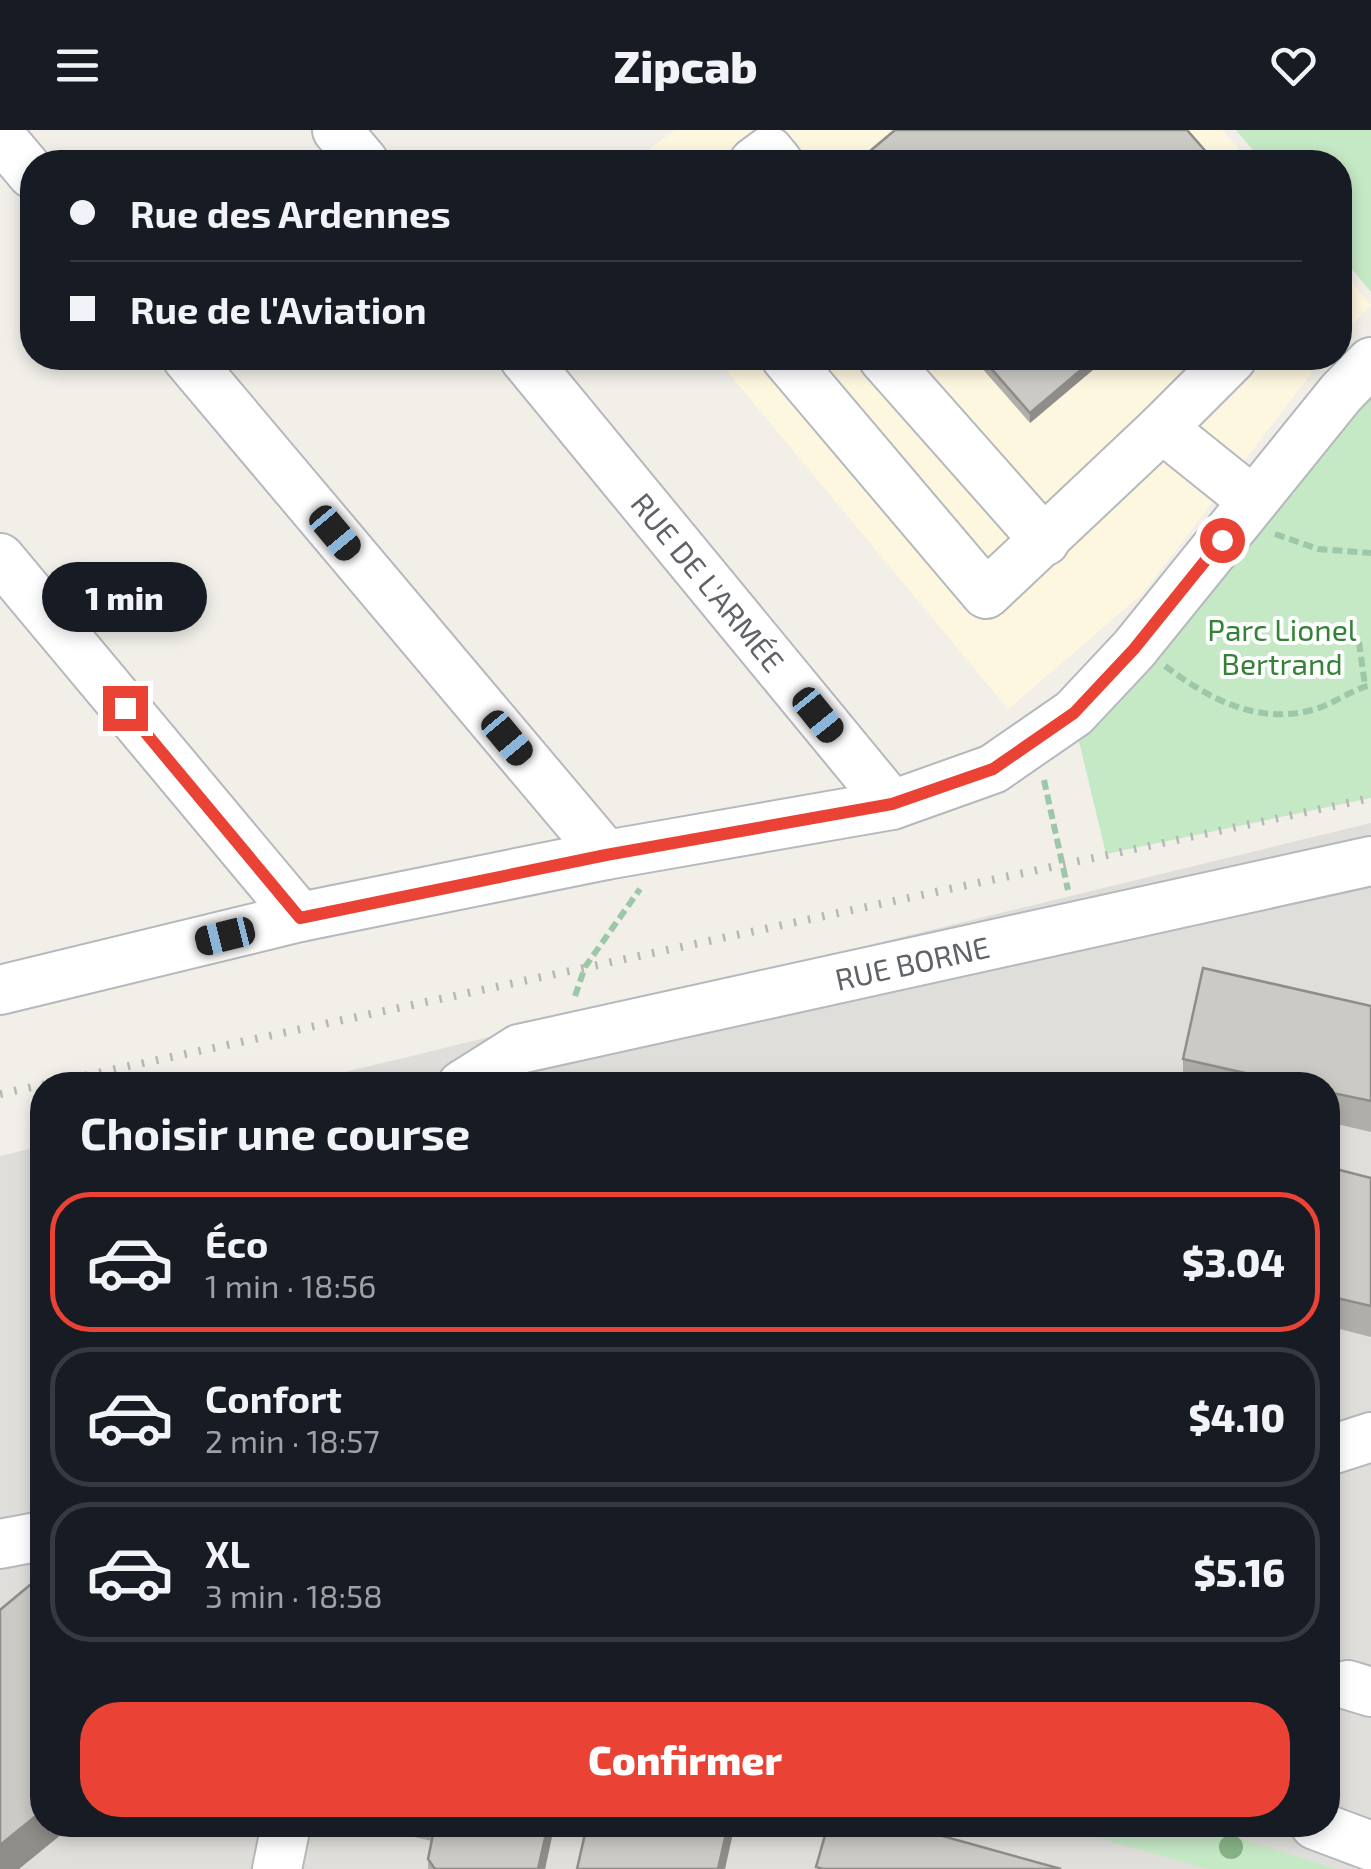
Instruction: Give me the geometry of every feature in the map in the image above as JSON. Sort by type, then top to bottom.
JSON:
[{"type":"street","points":[[337,130],[354,150]]},
{"type":"street","points":[[0,136],[20,160]]},
{"type":"street","points":[[0,990],[300,918],[626,852],[892,804],[993,769],[1074,713],[1134,649],[1371,362]]},
{"type":"street","points":[[198,370],[626,852]]},
{"type":"street","name":"RUE DE L'ARMÉE","points":[[534,370],[892,804]]},
{"type":"street","points":[[796,370],[986,594],[1220,370]]},
{"type":"street","points":[[894,370],[1045,541]]},
{"type":"street","points":[[1162,428],[1248,507]]},
{"type":"street","points":[[0,558],[300,918]]},
{"type":"street","name":"RUE BORNE","points":[[483,1072],[520,1049],[1371,861]]},
{"type":"street","points":[[1340,1448],[1371,1437]]},
{"type":"street","points":[[0,1544],[30,1538]]},
{"type":"street","points":[[1340,1835],[1371,1846]]},
{"type":"street","points":[[277,1869],[284,1837]]},
{"type":"path","points":[[1248,507],[1270,532],[1318,550],[1371,554]]},
{"type":"path","points":[[1134,649],[1200,693],[1236,708],[1311,711],[1368,686],[1359,642]]},
{"type":"path","points":[[1035,740],[1076,926]]},
{"type":"path","points":[[578,1036],[574,992],[584,966],[639,896],[626,852]]},
{"type":"shaded area","points":[[675,130],[1222,130],[1240,150],[648,150]]},
{"type":"shaded area","points":[[1352,283],[1371,305],[1352,325]]},
{"type":"shaded area","points":[[726,370],[1314,370],[1142,594],[1008,709]]},
{"type":"shaded area","points":[[1371,823],[1371,1869],[0,1869],[0,1156],[30,1149],[30,1837],[1340,1837],[1340,1072],[346,1072]]},
{"type":"green space","points":[[1236,130],[1371,130],[1371,292],[1352,269],[1352,150],[1253,150]]},
{"type":"green space","name":"Parc Lionel Bertrand","points":[[1371,387],[1371,798],[1106,854],[1077,733]]},
{"type":"green space","points":[[1095,1837],[1236,1837],[1336,1869],[1208,1869]]},
{"type":"building","points":[[895,130],[1187,130],[1204,150],[871,150]]},
{"type":"building","points":[[992,370],[1081,370],[1030,413]]},
{"type":"building","points":[[1203,968],[1371,1006],[1371,1101],[1340,1095],[1340,1072],[1240,1072],[1183,1059]]},
{"type":"building","points":[[1340,1170],[1371,1178],[1371,1306],[1340,1299]]},
{"type":"building","points":[[30,1585],[30,1821],[0,1845],[0,1610]]},
{"type":"building","points":[[433,1837],[545,1837],[538,1869],[435,1869],[428,1859]]},
{"type":"building","points":[[584,1837],[725,1837],[718,1869],[577,1869]]},
{"type":"building","points":[[825,1837],[946,1837],[1061,1869],[823,1869],[816,1867]]},
{"type":"railway","points":[[102,1072],[1371,798]]},
{"type":"railway","points":[[0,1094],[30,1088]]},
{"type":"route","points":[[125,708],[300,918],[606,855],[892,804],[993,769],[1074,713],[1134,649],[1222,540]]}]
